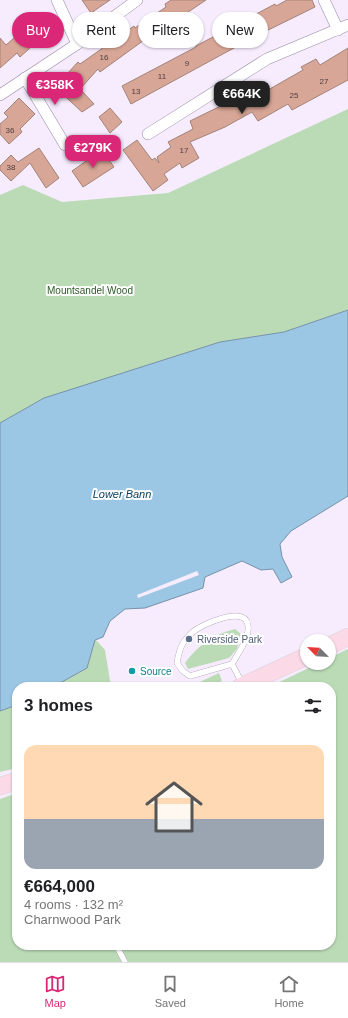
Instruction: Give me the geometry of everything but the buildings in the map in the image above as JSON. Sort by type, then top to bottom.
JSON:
[{"type":"main road","points":[[336,643],[348,637]]},
{"type":"main road","points":[[251,682],[300,659]]},
{"type":"main road","points":[[0,786],[12,782]]},
{"type":"street","points":[[57,0],[72,33]]},
{"type":"street","points":[[121,12],[137,0]]},
{"type":"street","points":[[148,134],[267,59],[343,27],[324,0]]},
{"type":"street","points":[[0,95],[72,47]]},
{"type":"street","points":[[25,78],[65,145]]},
{"type":"lane","points":[[235,615],[244,618],[248,623],[248,629],[243,643],[232,664],[190,676],[177,663],[182,644],[194,631],[235,615]]},
{"type":"lane","points":[[232,664],[240,682]]},
{"type":"lane","points":[[119,950],[125,962]]},
{"type":"green space","name":"Mountsandel Wood","points":[[348,109],[348,310],[284,332],[220,342],[146,366],[0,423],[0,195],[23,185],[62,202],[168,193]]},
{"type":"green space","points":[[86,629],[105,650],[111,682],[62,682],[87,668]]},
{"type":"green space","points":[[235,629],[241,634],[237,649],[229,658],[188,669],[185,663],[195,651],[213,637]]},
{"type":"green space","points":[[348,649],[348,962],[0,962],[0,799],[12,795],[12,950],[336,950],[336,682],[279,682],[304,670],[336,670],[336,655]]},
{"type":"green space","points":[[219,673],[222,681],[220,682],[200,682]]},
{"type":"green space","points":[[12,707],[12,769],[0,772],[0,711]]},
{"type":"water","name":"Lower Bann","points":[[348,310],[348,496],[291,531],[280,544],[282,557],[292,577],[281,583],[273,569],[261,570],[242,561],[205,577],[203,588],[145,608],[125,609],[110,621],[103,637],[95,640],[87,668],[62,682],[12,682],[12,707],[0,711],[0,423],[44,398],[220,342],[284,332]]},
{"type":"pier","points":[[197,571],[199,575],[138,598],[137,595]]},
{"type":"place","name":"Riverside Park","points":[[189,639]]},
{"type":"place","name":"Source","points":[[132,671]]}]
